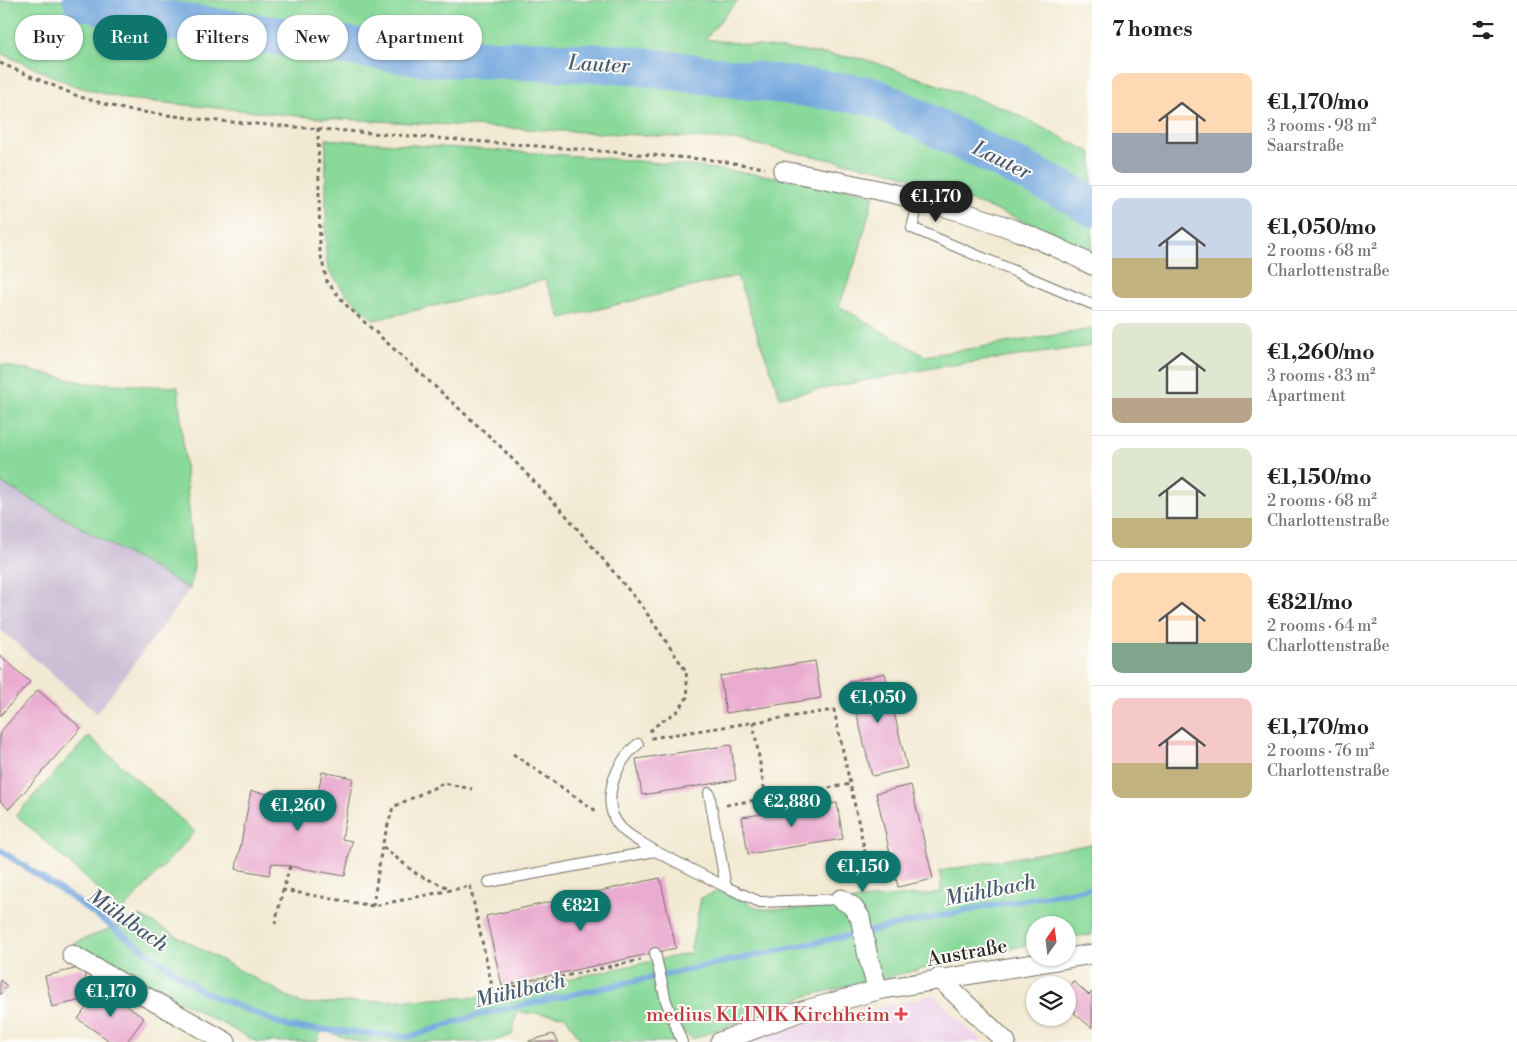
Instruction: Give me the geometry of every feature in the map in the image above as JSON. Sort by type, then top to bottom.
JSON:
[{"type":"street","points":[[784,171],[919,200],[1017,231],[1092,265]]},
{"type":"street","points":[[841,899],[852,906],[860,916],[868,957],[878,990]]},
{"type":"street","name":"Austraße","points":[[720,1042],[799,1012],[878,990],[939,978],[1092,954]]},
{"type":"street","points":[[72,955],[226,1042]]},
{"type":"street","points":[[939,978],[1006,1042]]},
{"type":"lane","points":[[919,200],[912,228],[1092,304]]},
{"type":"lane","points":[[640,742],[628,751],[618,766],[611,790],[611,810],[622,829],[655,851],[760,902],[841,899]]},
{"type":"lane","points":[[709,793],[726,887]]},
{"type":"lane","points":[[489,882],[655,851]]},
{"type":"lane","points":[[655,953],[666,1001],[682,1042]]},
{"type":"path","points":[[0,63],[80,97],[127,110],[206,120],[714,160],[784,171]]},
{"type":"path","points":[[318,128],[320,252],[327,282],[348,307],[500,446],[565,514],[642,606],[686,672],[688,696],[679,710],[655,726],[640,742]]},
{"type":"path","points":[[640,742],[834,710],[868,866],[858,896],[841,899]]},
{"type":"path","points":[[753,722],[766,798]]},
{"type":"path","points":[[513,754],[622,829]]},
{"type":"path","points":[[373,906],[382,846],[393,807],[444,783],[472,790]]},
{"type":"path","points":[[712,807],[851,784]]},
{"type":"path","points":[[382,846],[418,875],[450,888]]},
{"type":"path","points":[[275,924],[290,866]]},
{"type":"path","points":[[283,890],[373,906],[450,888],[489,882]]},
{"type":"path","points":[[470,886],[493,991],[636,962]]},
{"type":"shaded area","points":[[0,482],[190,589],[97,713],[0,629]]},
{"type":"shaded area","name":"medius KLINIK Kirchheim","points":[[933,995],[982,1042],[746,1042],[764,1034]]},
{"type":"green space","points":[[0,0],[738,0],[705,39],[864,59],[1004,108],[1092,153],[1092,256],[1014,217],[897,173],[733,140],[319,118],[125,99],[75,86],[16,60],[83,60],[83,15],[15,15],[15,60],[0,53]]},
{"type":"green space","points":[[326,139],[670,164],[806,182],[874,194],[858,255],[839,306],[925,356],[1092,329],[1092,346],[938,367],[780,397],[737,276],[561,318],[545,280],[374,320],[346,294],[328,270],[326,250]]},
{"type":"green space","points":[[0,364],[86,383],[178,387],[194,565],[190,589],[0,482]]},
{"type":"green space","points":[[89,736],[195,832],[122,911],[16,815]]},
{"type":"green space","points":[[1092,844],[1092,935],[1076,936],[1076,916],[1026,916],[1026,945],[810,995],[693,1039],[682,1031],[673,1042],[582,1042],[565,1016],[517,1012],[512,1035],[492,1042],[358,1042],[322,1030],[317,1042],[257,1042],[72,944],[140,916],[302,1004],[484,997],[690,953],[701,898],[719,891],[761,909],[802,909],[873,898],[941,893],[940,871]]},
{"type":"building","points":[[0,655],[30,682],[0,716]]},
{"type":"building","points":[[815,661],[821,698],[726,713],[720,676]]},
{"type":"building","points":[[885,673],[907,768],[872,776],[849,682]]},
{"type":"building","points":[[38,690],[81,728],[9,809],[0,801],[0,732]]},
{"type":"building","points":[[731,745],[736,780],[642,795],[636,759]]},
{"type":"building","points":[[322,772],[353,778],[342,839],[352,841],[345,876],[272,863],[269,875],[236,869],[251,791],[284,797],[281,814],[313,820]]},
{"type":"building","points":[[911,785],[933,879],[898,887],[876,793]]},
{"type":"building","points":[[837,803],[843,839],[748,854],[742,817]]},
{"type":"building","points":[[660,878],[676,948],[502,986],[486,916]]},
{"type":"building","points":[[83,967],[90,998],[52,1007],[45,976]]},
{"type":"building","points":[[0,980],[7,986],[0,995]]},
{"type":"building","points":[[1076,984],[1089,995],[1092,992],[1092,1028],[1076,1015]]},
{"type":"building","points":[[100,988],[144,1018],[127,1042],[111,1042],[78,1019]]},
{"type":"building","points":[[553,1034],[559,1042],[529,1042],[529,1041]]},
{"type":"waterway","name":"Lauter","points":[[82,0],[136,16],[426,57],[621,64],[872,96],[1073,195],[1092,207]]},
{"type":"waterway","name":"Mühlbach","points":[[0,850],[71,897],[201,991],[289,1027],[409,1037],[481,1014],[978,908],[1092,888]]},
{"type":"place","name":"medius KLINIK Kirchheim","points":[[901,1014]]}]
